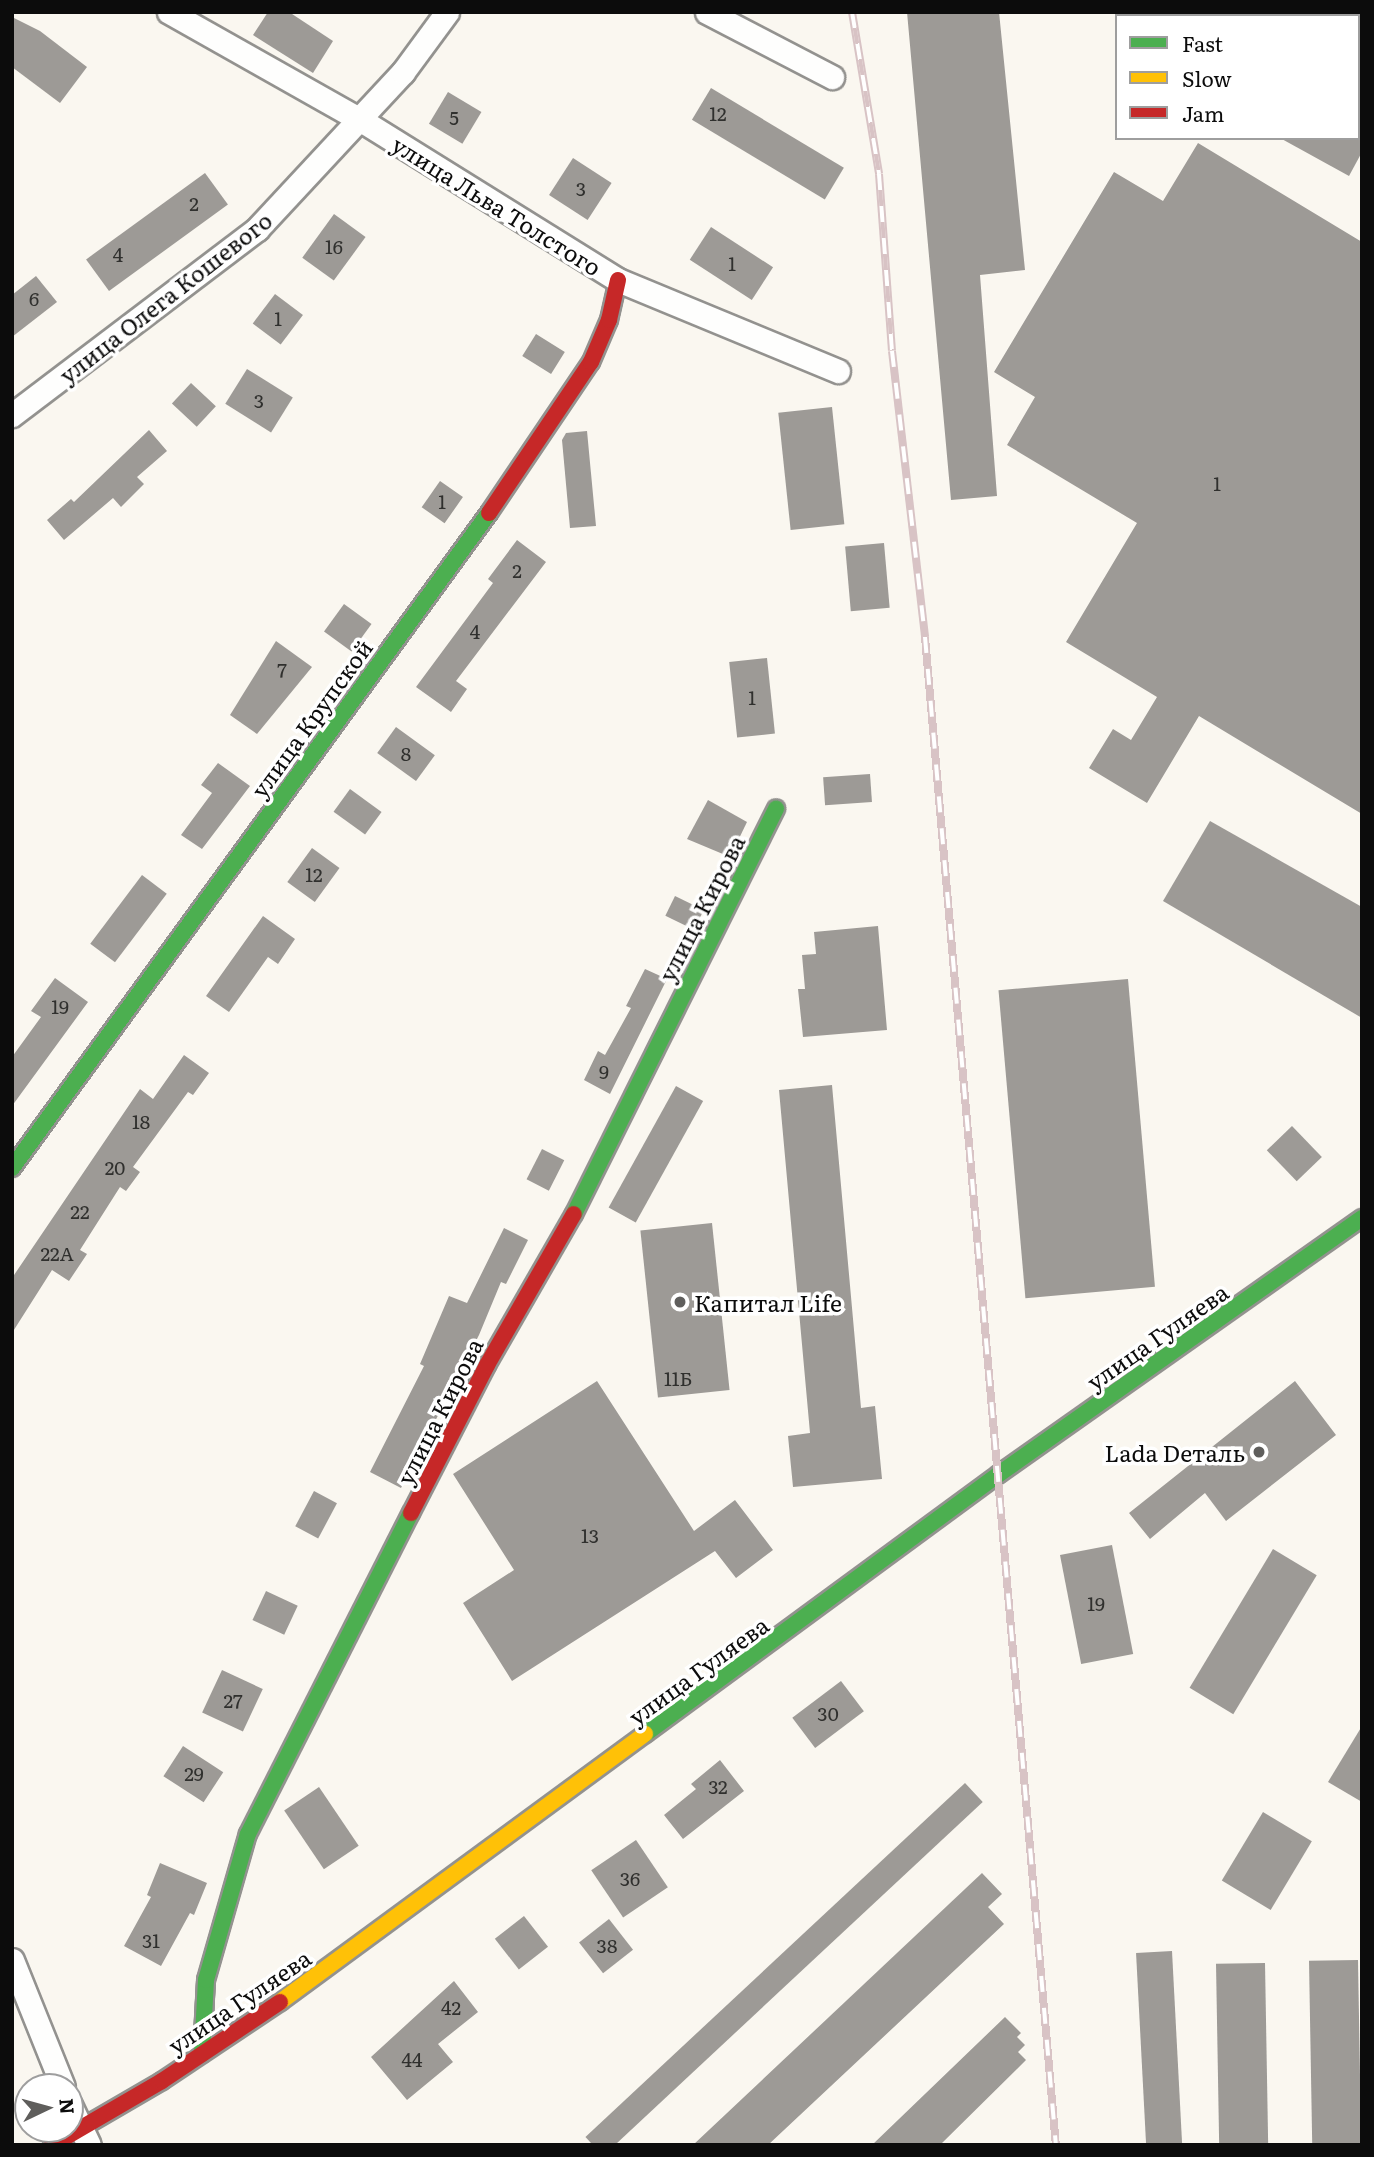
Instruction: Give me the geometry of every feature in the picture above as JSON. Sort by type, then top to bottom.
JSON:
[{"type":"street","name":"улица Льва Толстого","points":[[169,12],[360,120],[618,280],[838,370]]},
{"type":"street","name":"улица Олега Кошевого","points":[[12,415],[257,229],[404,72],[447,12]]},
{"type":"street","points":[[707,12],[832,77]]},
{"type":"street","name":"улица Крупской","points":[[12,1168],[472,537],[591,362],[609,320],[618,280]]},
{"type":"street","name":"улица Кирова","points":[[202,2054],[206,1980],[248,1834],[487,1366],[566,1229],[776,808]]},
{"type":"street","name":"улица Гуляева","points":[[84,2137],[426,1898],[999,1474],[1362,1218]]},
{"type":"street","points":[[12,1960],[58,2073]]},
{"type":"building","points":[[268,12],[289,12],[333,41],[313,73],[253,35]]},
{"type":"building","points":[[907,12],[999,12],[1025,270],[980,275],[997,496],[951,500]]},
{"type":"building","points":[[12,17],[40,31],[87,67],[60,103],[12,67]]},
{"type":"building","points":[[711,88],[844,168],[825,200],[692,120]]},
{"type":"building","points":[[448,92],[481,112],[462,144],[429,124]]},
{"type":"building","points":[[1362,138],[1362,152],[1349,176],[1284,140]]},
{"type":"building","points":[[1198,143],[1362,242],[1362,814],[1199,716],[1147,803],[1089,768],[1113,729],[1131,740],[1157,697],[1066,642],[1137,523],[1007,445],[1035,397],[994,372],[1114,172],[1163,201]]},
{"type":"building","points":[[573,158],[612,183],[588,220],[549,195]]},
{"type":"building","points":[[205,173],[228,205],[109,291],[86,259]]},
{"type":"building","points":[[334,214],[366,237],[334,281],[302,258]]},
{"type":"building","points":[[711,227],[773,267],[752,300],[690,260]]},
{"type":"building","points":[[36,276],[57,302],[12,337],[12,295]]},
{"type":"building","points":[[275,294],[303,315],[281,345],[253,324]]},
{"type":"building","points":[[536,334],[565,352],[551,374],[522,356]]},
{"type":"building","points":[[247,369],[293,398],[271,432],[225,404]]},
{"type":"building","points":[[191,383],[216,406],[197,427],[172,403]]},
{"type":"building","points":[[832,407],[844,524],[791,530],[778,413]]},
{"type":"building","points":[[149,430],[167,451],[137,477],[144,484],[121,507],[113,498],[64,540],[47,520],[71,499],[74,502]]},
{"type":"building","points":[[587,431],[596,526],[570,528],[562,440],[566,433]]},
{"type":"building","points":[[440,481],[463,497],[445,523],[422,507]]},
{"type":"building","points":[[517,540],[546,562],[456,681],[467,689],[451,712],[416,687],[493,583],[488,579]]},
{"type":"building","points":[[884,543],[890,608],[851,611],[845,546]]},
{"type":"building","points":[[344,604],[372,624],[352,651],[324,632]]},
{"type":"building","points":[[276,641],[312,667],[257,734],[230,715]]},
{"type":"building","points":[[767,658],[775,734],[737,738],[729,662]]},
{"type":"building","points":[[396,727],[435,755],[416,781],[377,753]]},
{"type":"building","points":[[218,763],[250,786],[202,849],[181,835],[212,793],[201,785]]},
{"type":"building","points":[[870,774],[872,802],[825,805],[823,777]]},
{"type":"building","points":[[350,789],[382,812],[365,835],[334,812]]},
{"type":"building","points":[[708,800],[747,822],[730,857],[687,839]]},
{"type":"building","points":[[1210,821],[1362,907],[1362,1018],[1163,901]]},
{"type":"building","points":[[312,848],[340,868],[315,902],[287,882]]},
{"type":"building","points":[[142,875],[167,894],[115,962],[90,944]]},
{"type":"building","points":[[675,896],[704,910],[694,930],[665,916]]},
{"type":"building","points":[[263,916],[295,939],[278,964],[268,957],[229,1012],[206,996]]},
{"type":"building","points":[[878,926],[887,1030],[803,1037],[798,989],[805,989],[802,955],[816,954],[814,932]]},
{"type":"building","points":[[645,969],[667,979],[610,1094],[584,1080],[598,1051],[605,1055],[631,1008],[626,1006]]},
{"type":"building","points":[[55,978],[88,1002],[12,1106],[12,1057],[41,1017],[31,1011]]},
{"type":"building","points":[[1128,979],[1155,1287],[1025,1298],[998,990]]},
{"type":"building","points":[[184,1055],[209,1073],[193,1095],[188,1092],[133,1167],[140,1172],[126,1191],[120,1187],[80,1250],[87,1254],[69,1281],[52,1270],[12,1333],[12,1278],[140,1089],[153,1099]]},
{"type":"building","points":[[832,1085],[861,1408],[875,1406],[882,1479],[793,1487],[788,1436],[810,1433],[779,1090]]},
{"type":"building","points":[[676,1086],[703,1101],[636,1223],[609,1208]]},
{"type":"building","points":[[1292,1126],[1322,1157],[1297,1181],[1267,1150]]},
{"type":"building","points":[[542,1149],[564,1160],[549,1191],[527,1179]]},
{"type":"building","points":[[712,1223],[730,1390],[658,1398],[640,1231]]},
{"type":"building","points":[[504,1228],[528,1240],[506,1284],[501,1282],[479,1335],[401,1488],[370,1472],[424,1366],[420,1364],[449,1296],[467,1303]]},
{"type":"building","points":[[597,1381],[694,1531],[735,1500],[773,1550],[736,1578],[715,1551],[512,1681],[463,1603],[514,1570],[453,1474]]},
{"type":"building","name":"Lada Dеталь","points":[[1295,1381],[1336,1435],[1226,1521],[1205,1493],[1150,1539],[1129,1513]]},
{"type":"building","points":[[314,1491],[337,1503],[318,1539],[295,1526]]},
{"type":"building","points":[[1112,1545],[1133,1654],[1081,1664],[1060,1555]]},
{"type":"building","points":[[1273,1549],[1317,1575],[1233,1714],[1190,1688]]},
{"type":"building","points":[[266,1591],[298,1606],[284,1635],[252,1620]]},
{"type":"building","points":[[222,1670],[263,1689],[243,1732],[202,1713]]},
{"type":"building","points":[[841,1681],[864,1711],[815,1748],[792,1718]]},
{"type":"building","points":[[1362,1726],[1362,1802],[1328,1782]]},
{"type":"building","points":[[183,1746],[223,1772],[204,1802],[163,1776]]},
{"type":"building","points":[[720,1760],[744,1791],[683,1839],[664,1815],[696,1789],[691,1784]]},
{"type":"building","points":[[965,1783],[983,1802],[615,2145],[593,2145],[585,2137]]},
{"type":"building","points":[[319,1787],[359,1846],[324,1869],[284,1810]]},
{"type":"building","points":[[1263,1812],[1312,1841],[1271,1910],[1222,1881]]},
{"type":"building","points":[[636,1840],[668,1887],[623,1917],[591,1870]]},
{"type":"building","points":[[160,1863],[207,1883],[194,1915],[190,1913],[161,1966],[124,1946],[151,1897],[147,1895]]},
{"type":"building","points":[[982,1873],[1002,1894],[988,1907],[1004,1924],[768,2145],[693,2145]]},
{"type":"building","points":[[524,1916],[548,1947],[519,1970],[495,1939]]},
{"type":"building","points":[[609,1919],[633,1950],[603,1973],[579,1942]]},
{"type":"building","points":[[1172,1951],[1182,2145],[1146,2145],[1136,1953]]},
{"type":"building","points":[[1358,1960],[1361,2145],[1312,2145],[1309,1961]]},
{"type":"building","points":[[1265,1963],[1268,2145],[1219,2145],[1216,1964]]},
{"type":"building","points":[[454,1981],[478,2012],[438,2044],[453,2062],[407,2100],[371,2057]]},
{"type":"building","points":[[1005,2017],[1021,2033],[1017,2037],[1025,2045],[1018,2052],[1026,2060],[940,2145],[872,2145]]},
{"type":"railway","points":[[852,12],[879,174],[892,351],[925,637],[1056,2145]]},
{"type":"traffic: fast","points":[[12,1168],[489,513]]},
{"type":"traffic: fast","points":[[574,1214],[776,808]]},
{"type":"traffic: fast","points":[[645,1734],[999,1474],[1362,1218]]},
{"type":"traffic: fast","points":[[202,2054],[206,1980],[248,1834],[411,1513]]},
{"type":"traffic: slow","points":[[280,2002],[645,1734]]},
{"type":"traffic: jam","points":[[489,513],[591,362],[609,320],[618,280]]},
{"type":"traffic: jam","points":[[411,1513],[487,1365],[574,1214]]},
{"type":"traffic: jam","points":[[52,2145],[162,2081],[280,2002]]},
{"type":"place","name":"Капитал Life","points":[[680,1302]]},
{"type":"place","name":"Lada Dеталь","points":[[1259,1452]]}]
